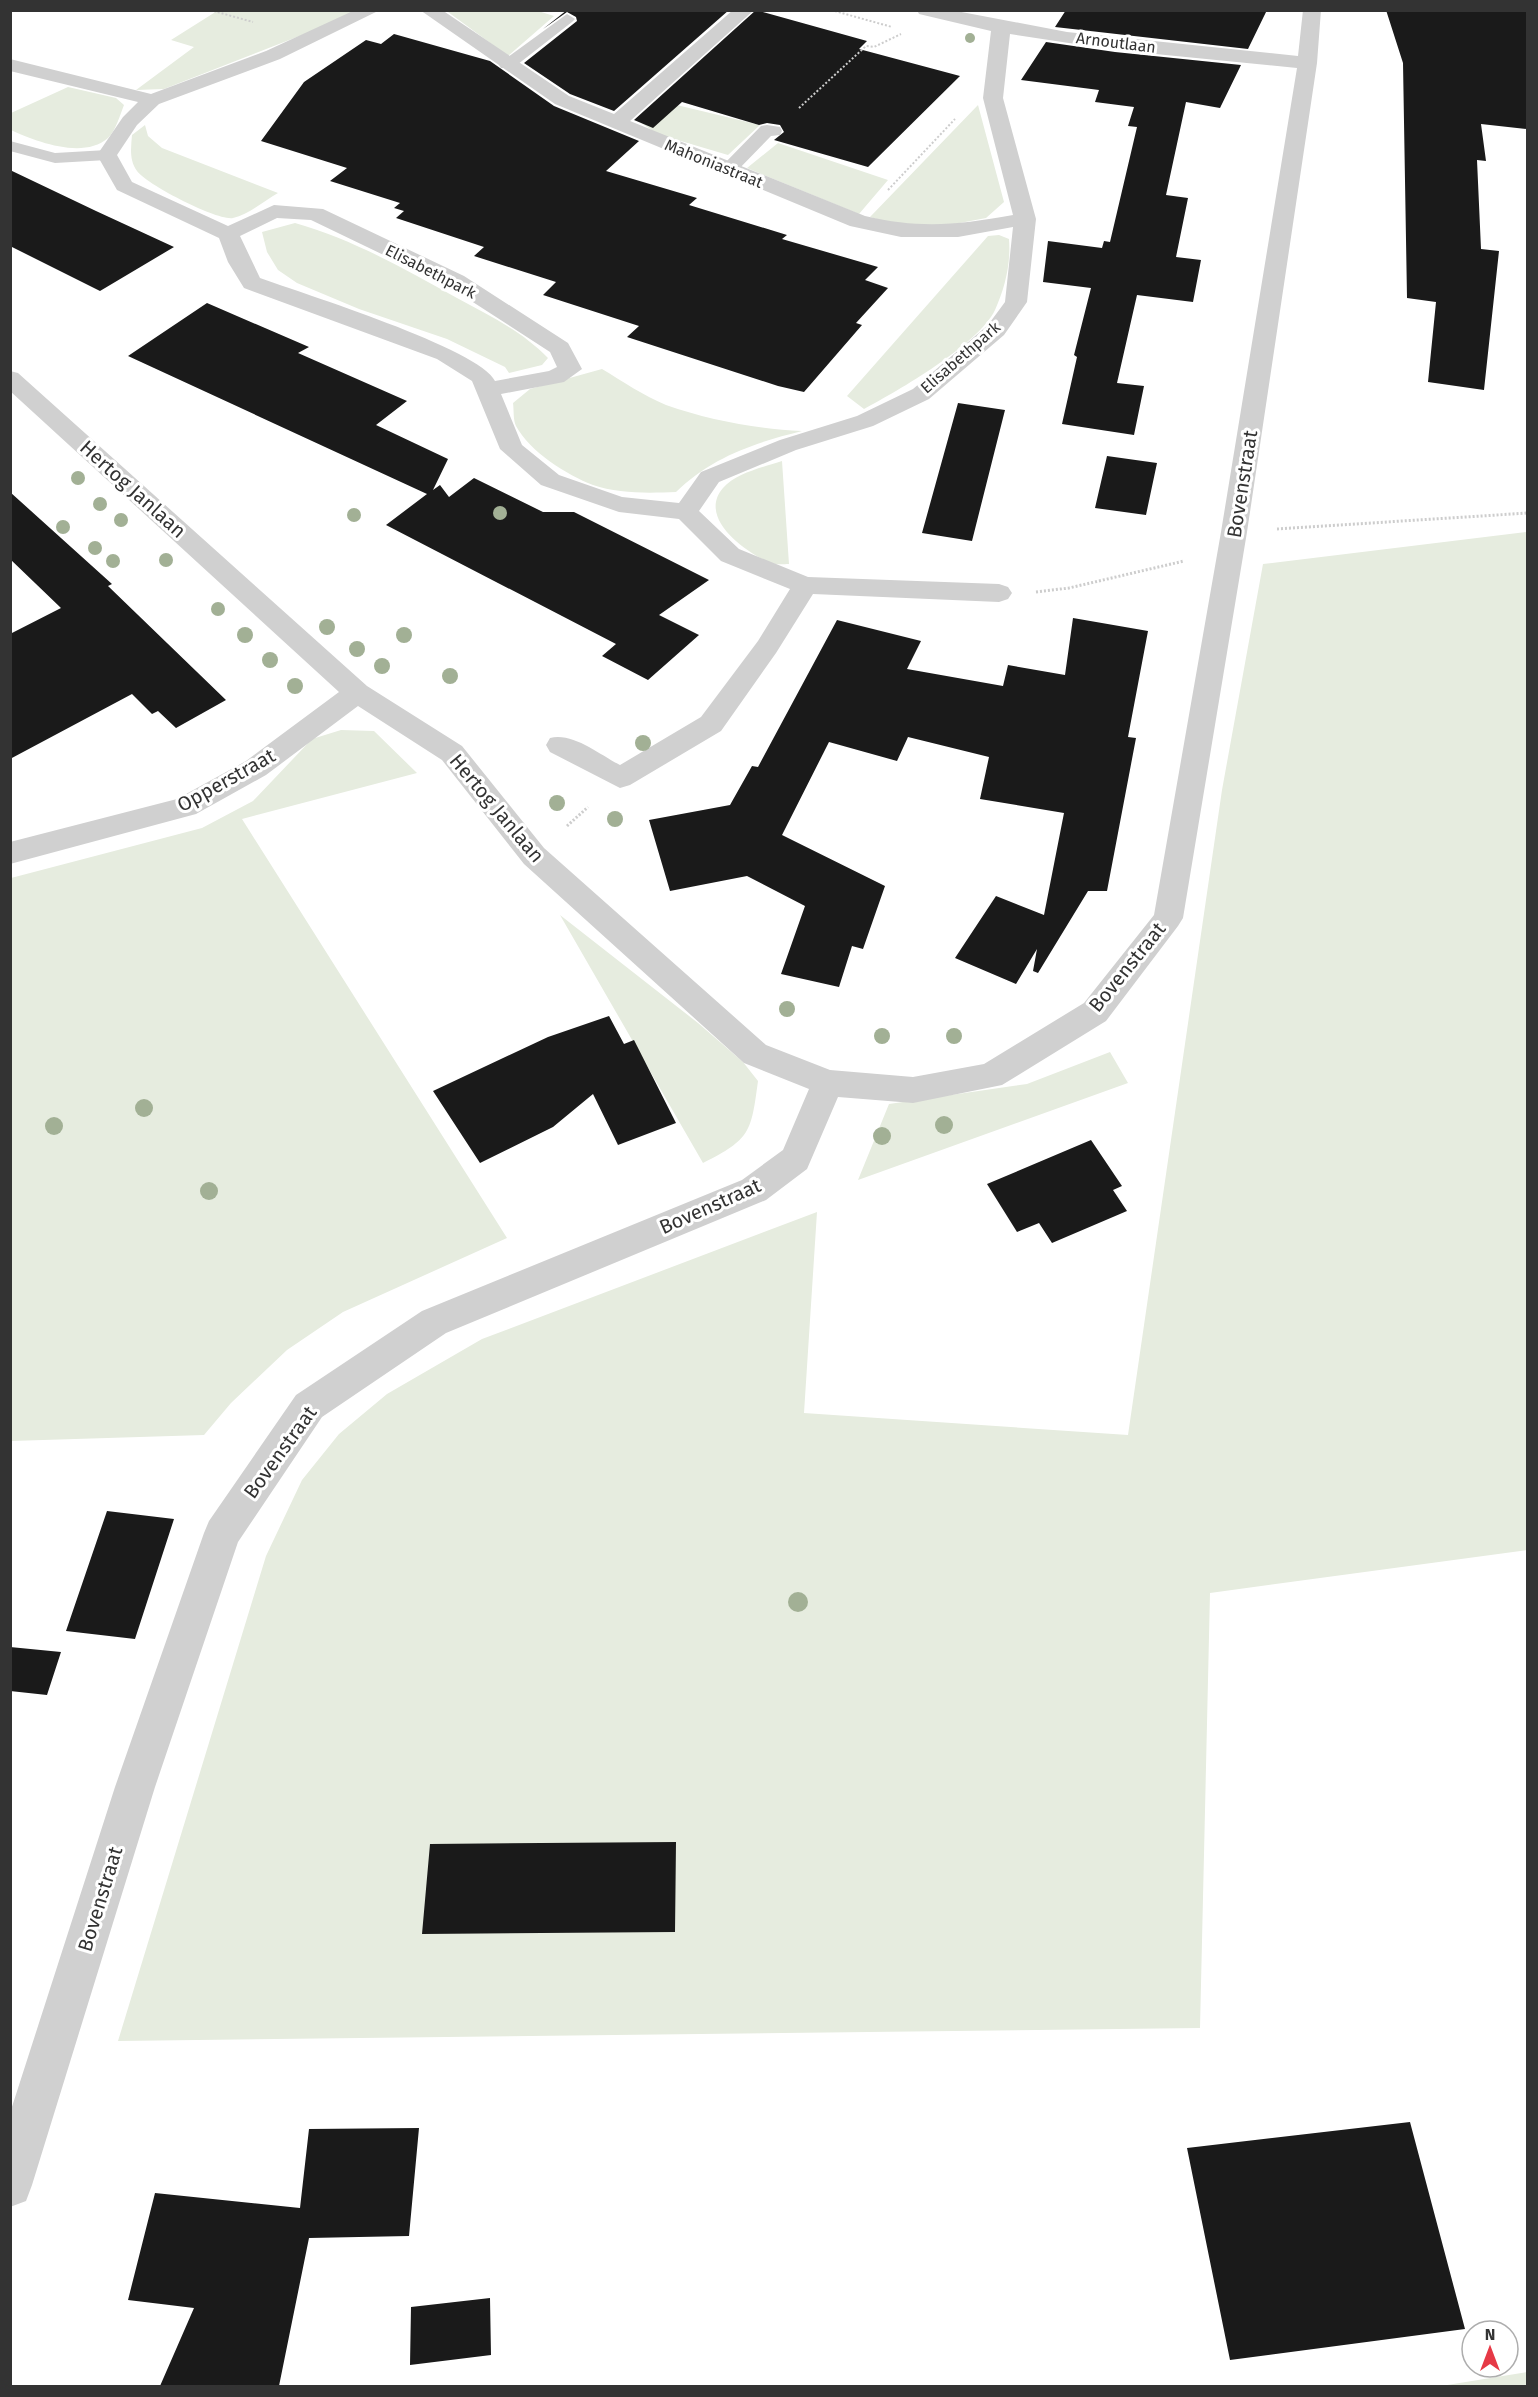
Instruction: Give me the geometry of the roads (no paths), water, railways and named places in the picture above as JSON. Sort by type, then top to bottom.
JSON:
[{"type":"street","points":[[371,10],[273,55],[152,100],[130,121],[107,155],[124,186],[228,234],[239,262],[252,283],[445,354],[482,377],[489,389],[512,449],[550,480],[619,504],[686,512],[730,555],[805,585],[999,593]]},
{"type":"street","name":"Mahoniastraat","points":[[429,10],[507,66],[562,100],[728,170],[858,221],[901,231],[958,231],[1025,219]]},
{"type":"street","points":[[616,123],[745,10]]},
{"type":"street","name":"Arnoutlaan","points":[[926,10],[1001,27],[1145,46],[1307,63]]},
{"type":"street","name":"Bovenstraat","points":[[10,2185],[135,1787],[222,1533],[309,1406],[434,1322],[754,1190],[795,1159],[828,1083],[913,1090],[991,1076],[1095,1012],[1168,918],[1229,564],[1307,63],[1312,10]]},
{"type":"street","name":"Elisabethpark","points":[[686,512],[710,477],[788,445],[865,421],[921,394],[996,330],[1016,302],[1025,219],[993,98],[1001,27]]},
{"type":"street","points":[[10,65],[152,100]]},
{"type":"street","name":"Elisabethpark","points":[[228,234],[274,211],[315,214],[456,281],[560,348],[570,369],[556,377],[489,389]]},
{"type":"street","name":"Hertog Janlaan","points":[[10,378],[357,693],[452,753],[534,856],[755,1054],[828,1083]]},
{"type":"street","points":[[560,745],[620,778],[711,724],[767,647],[805,585]]},
{"type":"street","name":"Opperstraat","points":[[10,853],[186,807],[256,768],[357,693]]},
{"type":"lane","points":[[507,66],[567,19]]},
{"type":"lane","points":[[728,170],[767,130],[774,131]]},
{"type":"lane","points":[[10,147],[55,158],[107,155]]}]
